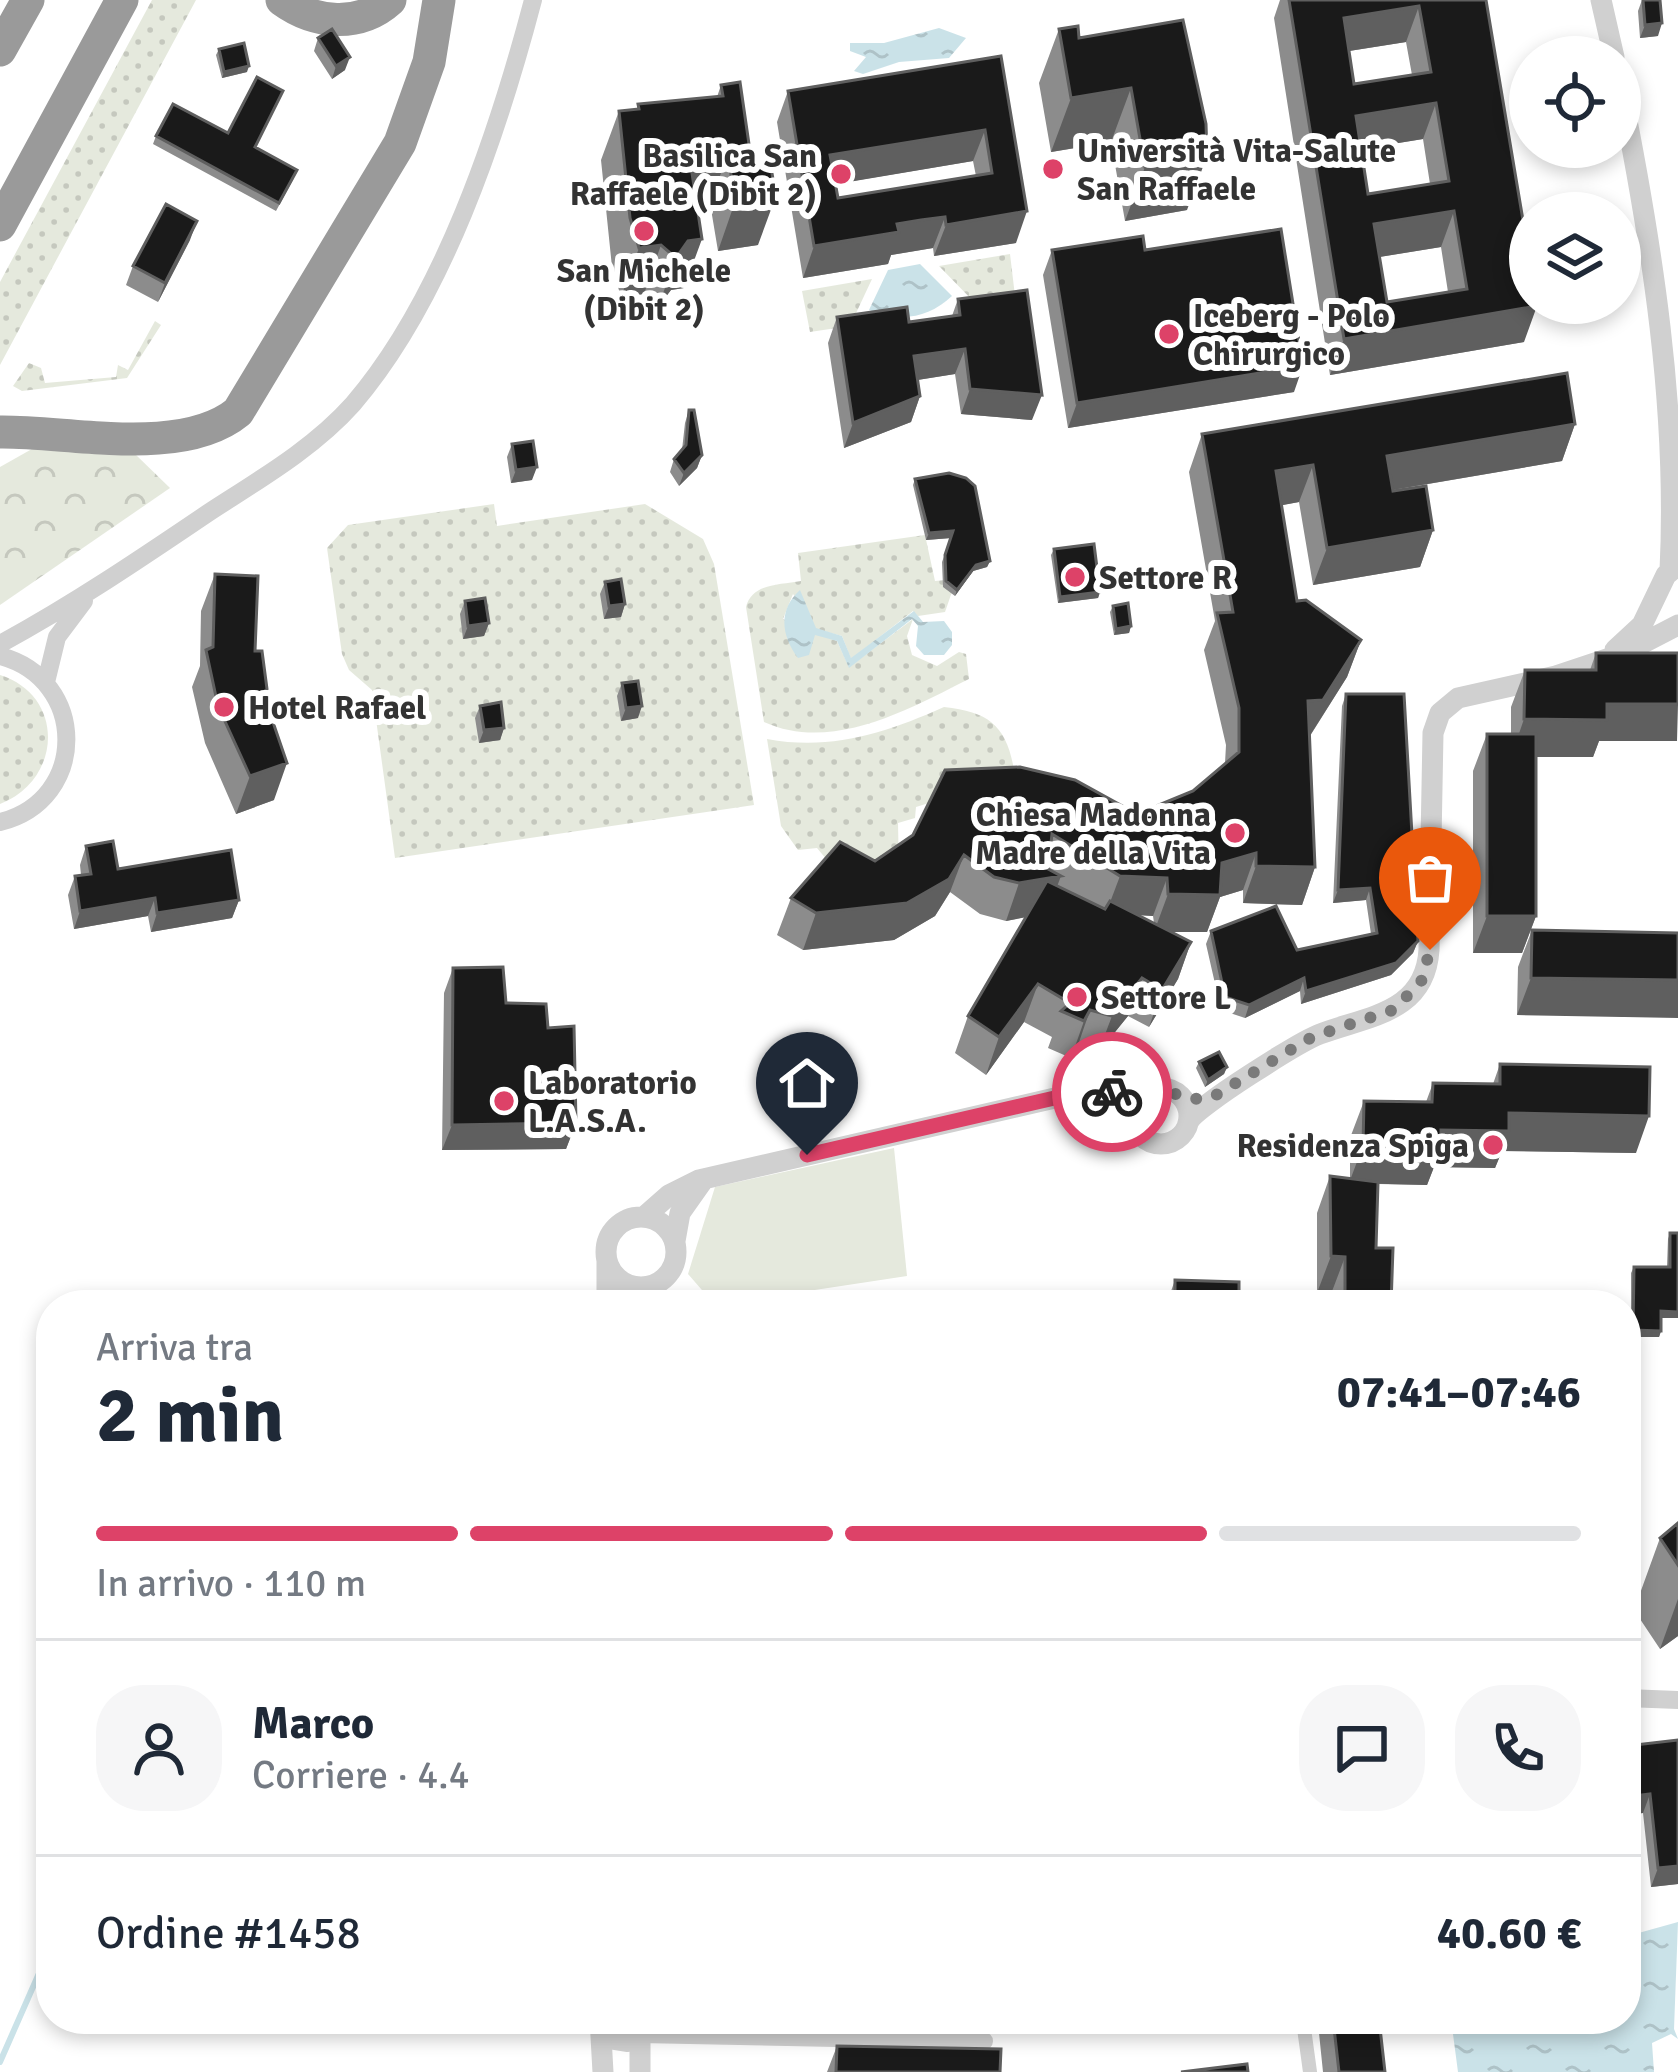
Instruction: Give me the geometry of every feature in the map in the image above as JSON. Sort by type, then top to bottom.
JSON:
[{"type":"highway","points":[[0,50],[28,0]]},
{"type":"highway","points":[[0,225],[122,0]]},
{"type":"highway","points":[[282,0],[311,16],[344,20],[369,14],[390,0]]},
{"type":"highway","points":[[0,432],[180,436],[210,431],[238,412],[400,143],[429,62],[439,0]]},
{"type":"street","points":[[0,644],[98,586],[288,460],[337,420],[376,373],[407,325],[478,171],[533,0]]},
{"type":"street","points":[[1601,0],[1609,36]]},
{"type":"street","points":[[1104,1091],[1126,1105],[1143,1137],[1163,1143],[1179,1137],[1211,1098],[1312,1037],[1393,1010],[1421,982],[1430,950],[1433,733],[1446,706],[1466,695],[1528,684],[1598,662],[1678,623],[1664,609],[1677,515],[1659,312],[1634,168]]},
{"type":"street","points":[[1598,662],[1638,630],[1669,577]]},
{"type":"street","points":[[46,682],[57,637],[98,586]]},
{"type":"street","points":[[0,656],[46,682],[66,718],[64,765],[42,800],[0,822]]},
{"type":"street","points":[[644,1217],[678,1189],[705,1178],[1104,1091],[1167,1089],[1181,1096],[1211,1098]]},
{"type":"street","points":[[1134,1118],[1147,1092]]},
{"type":"street","points":[[1181,1096],[1189,1121]]},
{"type":"street","points":[[658,1290],[673,1268],[680,1213],[705,1178]]},
{"type":"street","points":[[607,1290],[613,1231],[628,1219],[644,1217],[663,1224],[675,1241]]},
{"type":"street","points":[[607,1260],[616,1277],[633,1286],[661,1281]]},
{"type":"street","points":[[1641,1699],[1678,1700]]},
{"type":"street","points":[[601,2034],[603,2072]]},
{"type":"street","points":[[640,2034],[640,2072]]},
{"type":"street","points":[[801,2034],[984,2042]]},
{"type":"street","points":[[1305,2034],[1310,2072]]},
{"type":"green space","points":[[152,0],[196,0],[0,365],[0,282]]},
{"type":"green space","points":[[1010,254],[1015,296],[975,303],[939,266]]},
{"type":"green space","points":[[872,279],[850,326],[810,332],[802,291]]},
{"type":"green space","points":[[155,321],[161,325],[127,378],[22,391],[13,386],[29,363],[41,368],[45,383],[116,377],[118,365],[128,370]]},
{"type":"green space","points":[[39,445],[134,453],[170,488],[0,605],[0,467]]},
{"type":"green space","points":[[494,504],[497,526],[645,504],[703,539],[714,564],[754,805],[395,858],[372,690],[349,670],[342,654],[327,548],[348,525]]},
{"type":"green space","points":[[925,535],[935,581],[946,580],[954,586],[945,612],[918,616],[913,611],[851,659],[842,636],[816,629],[793,594],[783,619],[837,641],[849,667],[913,619],[907,636],[912,655],[937,666],[959,652],[966,654],[969,679],[896,714],[843,730],[816,733],[764,722],[746,607],[754,593],[801,581],[798,553]]},
{"type":"green space","points":[[0,675],[37,701],[48,738],[35,777],[0,804]]},
{"type":"green space","points":[[944,707],[974,713],[995,725],[1008,746],[1015,776],[916,807],[915,818],[898,823],[899,872],[827,860],[817,848],[798,850],[781,826],[767,739],[836,741],[901,725]]},
{"type":"green space","points":[[894,1148],[907,1276],[814,1290],[702,1290],[688,1274],[715,1187]]},
{"type":"water","points":[[939,28],[966,38],[949,58],[899,62],[863,74],[854,71],[866,57],[850,51],[850,43],[884,43]]},
{"type":"water","points":[[920,264],[952,296],[933,310],[913,316],[869,310],[888,270]]},
{"type":"water","points":[[800,590],[816,628],[842,636],[851,658],[914,611],[923,622],[944,621],[952,632],[952,645],[944,655],[924,655],[916,646],[918,626],[912,619],[849,668],[837,641],[815,635],[809,655],[798,658],[784,623],[788,606]]},
{"type":"water","points":[[1678,1922],[1674,2029],[1678,2039],[1671,2034],[1652,2043],[1654,2072],[1458,2072],[1453,2034],[1641,2034],[1641,1932]]},
{"type":"building","points":[[1289,0],[1486,0],[1509,137],[1509,168],[1514,168],[1518,192],[1509,192],[1509,311],[1344,339]],"holes":[[[1419,6],[1431,72],[1354,84],[1344,18]],[[1436,103],[1449,181],[1368,194],[1356,116]],[[1454,211],[1467,289],[1387,302],[1374,224]]]},
{"type":"building","points":[[1643,0],[1660,0],[1662,23],[1645,25]]},
{"type":"building","points":[[1183,20],[1206,124],[1207,156],[1145,167],[1131,88],[1071,98],[1059,29],[1078,26],[1079,38]]},
{"type":"building","points":[[332,29],[350,57],[336,66],[318,38]]},
{"type":"building","points":[[244,43],[249,66],[224,72],[219,49]]},
{"type":"building","points":[[1001,56],[1027,211],[946,225],[945,217],[921,220],[897,224],[899,232],[814,246],[788,91]],"holes":[[[985,130],[992,173],[838,198],[830,155]]]},
{"type":"building","points":[[257,77],[283,91],[255,147],[297,170],[279,203],[156,136],[173,104],[228,133]]},
{"type":"building","points":[[740,82],[752,165],[770,162],[776,196],[735,202],[728,154],[690,160],[702,239],[688,241],[676,258],[661,245],[639,248],[630,218],[619,111],[639,109],[638,104],[723,96],[721,85]]},
{"type":"building","points":[[166,204],[197,221],[165,283],[133,266]]},
{"type":"building","name":"Iceberg - Polo Chirurgico","points":[[1281,229],[1303,366],[1077,403],[1052,250],[1143,236],[1145,250]]},
{"type":"building","points":[[1027,290],[1042,395],[970,389],[965,349],[914,356],[920,396],[853,423],[837,317],[907,307],[909,322],[960,315],[958,299]]},
{"type":"building","points":[[1567,373],[1575,424],[1387,456],[1393,491],[1426,486],[1433,530],[1327,548],[1313,465],[1276,471],[1297,601],[1306,600],[1361,640],[1323,700],[1308,701],[1315,867],[1256,866],[1256,853],[1222,863],[1220,895],[1168,894],[1167,878],[1120,876],[1052,834],[1048,869],[1061,876],[1019,883],[994,877],[964,855],[949,879],[907,903],[816,913],[791,898],[840,842],[875,861],[913,835],[945,770],[1020,767],[1075,780],[1137,814],[1193,791],[1239,752],[1239,708],[1217,613],[1233,612],[1202,434]]},
{"type":"building","points":[[689,410],[694,410],[702,455],[684,473],[674,459],[686,445]]},
{"type":"building","points":[[533,441],[537,467],[516,470],[512,444]]},
{"type":"building","points":[[949,473],[975,486],[990,561],[976,565],[957,590],[946,581],[945,555],[953,531],[929,533],[915,479]]},
{"type":"building","name":"Settore R","points":[[1094,544],[1100,592],[1060,597],[1054,549]]},
{"type":"building","points":[[215,574],[258,576],[255,651],[262,651],[267,689],[263,693],[287,763],[250,776],[218,706],[206,650],[213,647]]},
{"type":"building","points":[[621,579],[625,604],[609,606],[605,582]]},
{"type":"building","points":[[485,598],[489,623],[468,626],[465,601]]},
{"type":"building","points":[[1128,603],[1131,626],[1116,629],[1113,606]]},
{"type":"building","points":[[1596,653],[1678,653],[1678,704],[1607,704],[1607,720],[1524,719],[1525,670],[1596,670]]},
{"type":"building","points":[[638,681],[642,706],[626,708],[622,683]]},
{"type":"building","points":[[1346,694],[1404,694],[1418,941],[1396,963],[1306,991],[1304,978],[1249,1005],[1225,997],[1211,931],[1276,906],[1297,950],[1377,933],[1370,888],[1338,890]]},
{"type":"building","points":[[501,702],[504,728],[484,730],[480,706]]},
{"type":"building","points":[[1487,734],[1536,734],[1536,916],[1487,916]]},
{"type":"building","points":[[113,841],[118,869],[231,850],[239,900],[157,913],[155,898],[80,911],[75,876],[91,874],[86,846]]},
{"type":"building","points":[[1047,881],[1105,909],[1110,901],[1191,942],[1162,990],[1142,978],[1112,1016],[1090,1010],[1084,1021],[1061,1011],[1070,1003],[1038,984],[999,1037],[968,1016]]},
{"type":"building","points":[[1532,930],[1678,933],[1678,980],[1531,978]]},
{"type":"building","name":"Laboratorio L.A.S.A.","points":[[503,967],[506,1003],[546,1004],[548,1028],[574,1026],[576,1123],[452,1125],[453,968]]},
{"type":"building","points":[[1219,1052],[1227,1067],[1208,1080],[1199,1062]]},
{"type":"building","points":[[1500,1064],[1650,1067],[1649,1116],[1509,1113],[1509,1131],[1441,1130],[1441,1147],[1363,1146],[1364,1101],[1432,1102],[1433,1083],[1500,1084]]},
{"type":"building","points":[[1330,1176],[1378,1182],[1376,1248],[1393,1248],[1392,1290],[1345,1290],[1345,1257],[1331,1256]]},
{"type":"building","points":[[1670,1233],[1678,1233],[1678,1312],[1661,1311],[1661,1331],[1641,1330],[1641,1290],[1634,1290],[1634,1267],[1670,1267]]},
{"type":"building","points":[[1175,1280],[1239,1282],[1239,1290],[1175,1290]]},
{"type":"building","points":[[1678,1523],[1678,1565],[1660,1538]]},
{"type":"building","points":[[1678,1740],[1678,1866],[1658,1868],[1650,1794],[1641,1795],[1641,1744]]},
{"type":"building","points":[[1335,2034],[1381,2034],[1385,2072],[1339,2072]]},
{"type":"building","points":[[837,2046],[1001,2049],[1000,2072],[836,2072]]},
{"type":"building","points":[[1247,2064],[1248,2072],[1181,2072]]},
{"type":"waterway","points":[[0,2062],[36,1980]]},
{"type":"way so far","points":[[1112,1092],[1135,1094],[1160,1088],[1189,1099],[1211,1098],[1257,1075],[1312,1037],[1393,1010],[1421,982],[1430,950]]},
{"type":"place","name":"Università Vita-Salute San Raffaele","points":[[1053,169]]},
{"type":"place","name":"Basilica San Raffaele (Dibit 2)","points":[[841,174]]},
{"type":"place","name":"San Michele (Dibit 2)","points":[[644,231]]},
{"type":"place","name":"Iceberg - Polo Chirurgico","points":[[1169,334]]},
{"type":"place","name":"Settore R","points":[[1075,577]]},
{"type":"place","name":"Hotel Rafael","points":[[224,707]]},
{"type":"place","name":"Chiesa Madonna Madre della Vita","points":[[1235,833]]},
{"type":"place","name":"Settore L","points":[[1077,997]]},
{"type":"place","name":"Laboratorio L.A.S.A.","points":[[504,1101]]},
{"type":"place","name":"Residenza Spiga","points":[[1493,1145]]},
{"type":"route","points":[[807,1155],[1085,1091],[1112,1092]]}]
